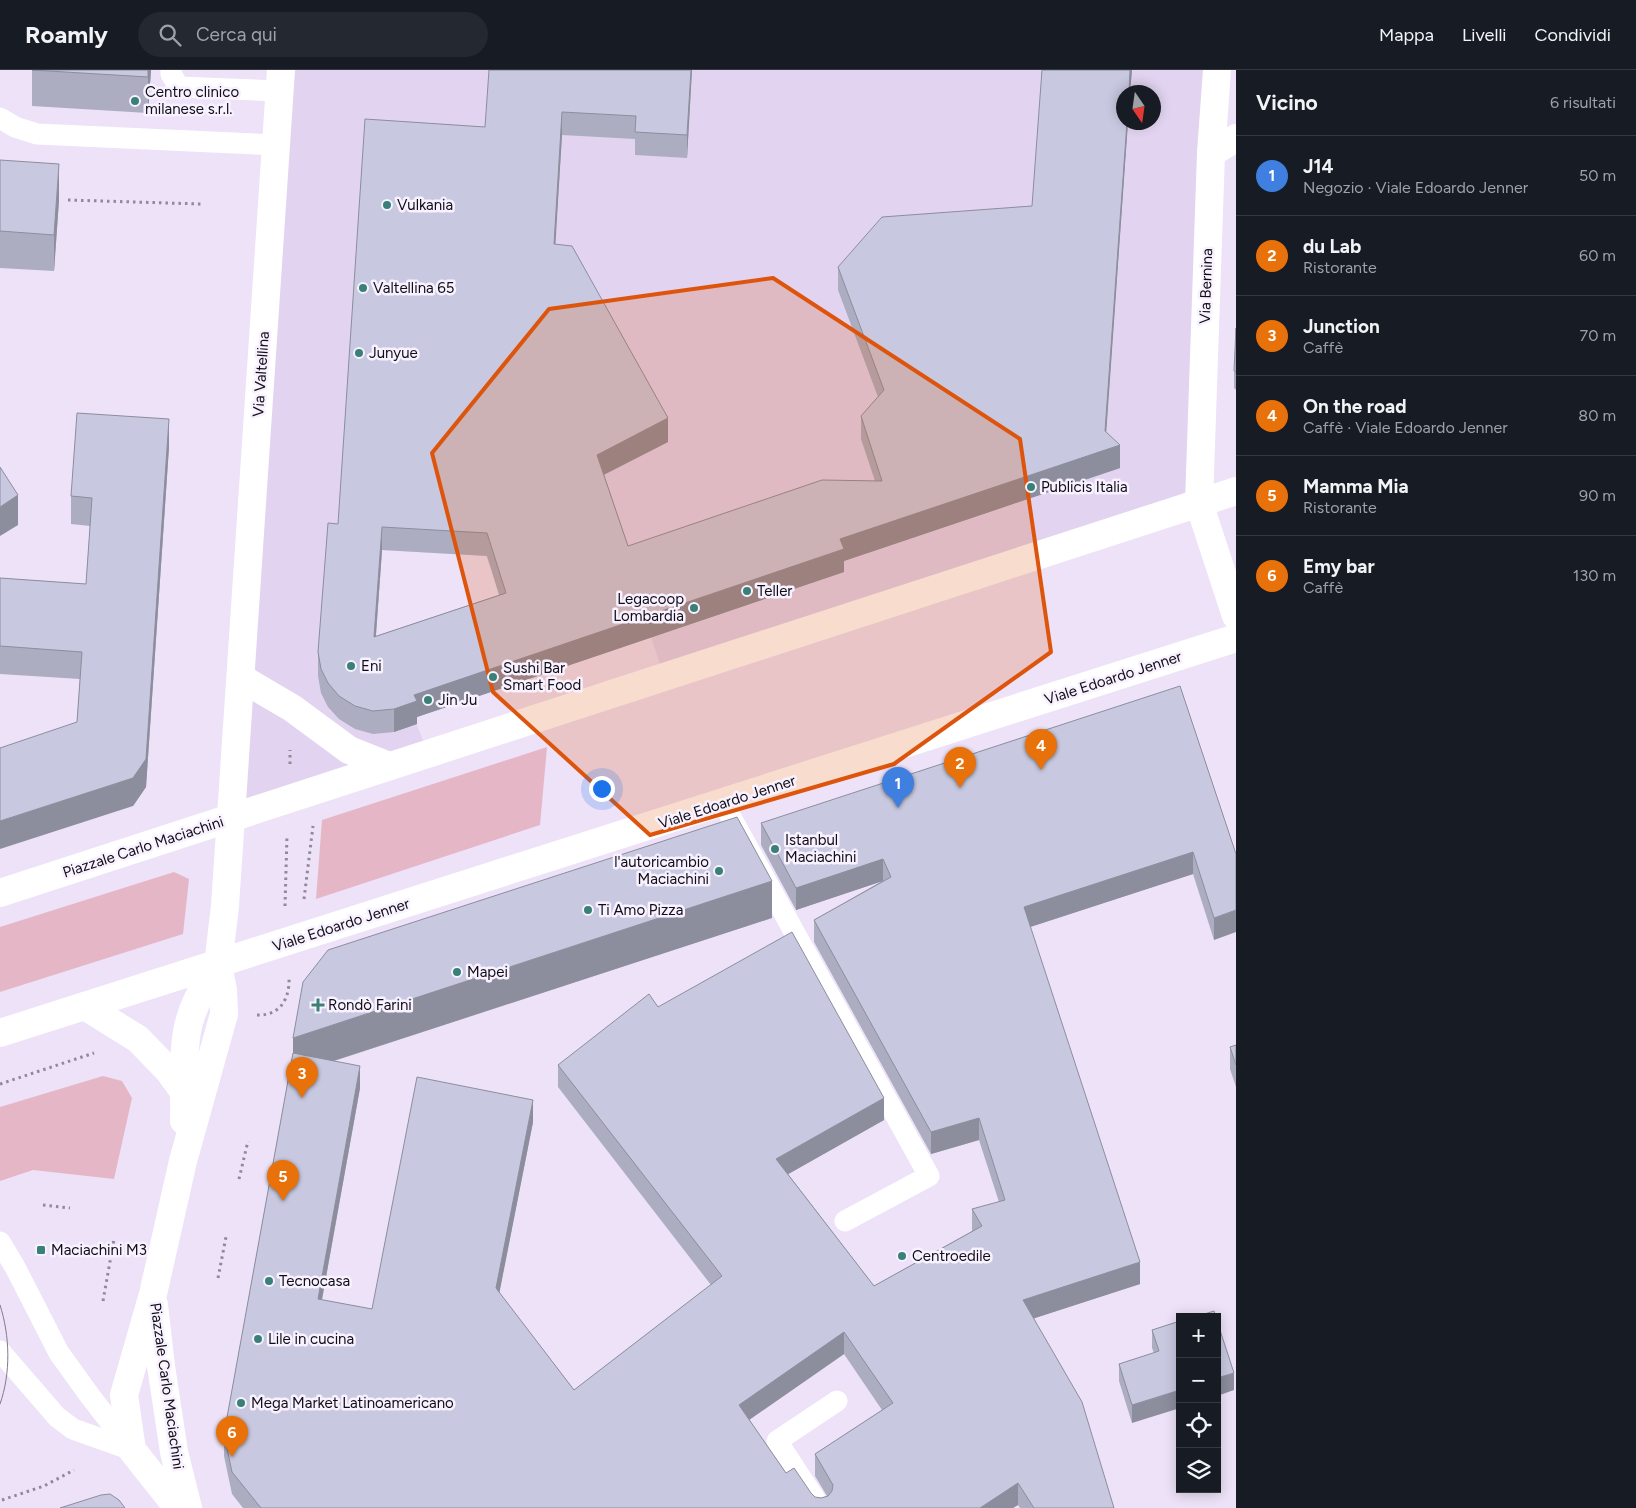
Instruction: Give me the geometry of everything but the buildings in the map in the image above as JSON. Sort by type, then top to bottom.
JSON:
[{"type":"main road","name":"Via Bernina","points":[[1199,503],[1211,153],[1217,70]]},
{"type":"main road","name":"Via Valtellina","points":[[231,818],[280,81]]},
{"type":"main road","points":[[1211,153],[1236,138]]},
{"type":"main road","points":[[231,818],[1236,491]]},
{"type":"main road","points":[[1199,503],[1236,616]]},
{"type":"main road","name":"Viale Edoardo Jenner","points":[[218,965],[1236,638]]},
{"type":"main road","points":[[241,678],[292,708],[349,750],[389,766]]},
{"type":"main road","name":"Piazzale Carlo Maciachini","points":[[0,893],[231,818],[225,906],[218,965],[223,990],[224,1014],[183,1161],[153,1294],[124,1394],[132,1450]]},
{"type":"main road","points":[[0,1033],[218,965]]},
{"type":"main road","name":"Piazzale Carlo Maciachini","points":[[183,1161],[186,1036],[190,1018],[201,990],[218,965]]},
{"type":"main road","points":[[85,1006],[138,1039],[168,1070],[185,1093]]},
{"type":"main road","name":"Piazzale Carlo Maciachini","points":[[153,1294],[161,1366],[174,1452],[188,1508]]},
{"type":"main road","points":[[132,1450],[178,1508]]},
{"type":"lane","points":[[171,70],[171,74],[179,87],[280,81]]},
{"type":"lane","points":[[5,126],[37,134],[276,145]]},
{"type":"lane","points":[[725,802],[929,1176],[846,1221]]},
{"type":"lane","points":[[0,1242],[60,1353],[90,1396],[132,1450]]},
{"type":"lane","points":[[0,1345],[0,1356]]},
{"type":"lane","points":[[0,1352],[57,1417],[73,1429],[132,1450]]},
{"type":"lane","points":[[821,1508],[777,1441],[837,1401]]},
{"type":"path","points":[[68,200],[201,204]]},
{"type":"path","points":[[267,1016],[278,1010],[286,999],[289,980],[283,944],[292,708]]},
{"type":"path","points":[[304,900],[313,822]]},
{"type":"path","points":[[0,1084],[100,1051]]},
{"type":"path","points":[[239,1179],[248,1140]]},
{"type":"path","points":[[43,1206],[70,1208]]},
{"type":"path","points":[[218,1278],[226,1237]]},
{"type":"path","points":[[103,1301],[114,1239]]},
{"type":"path","points":[[2,1500],[44,1486],[74,1470]]},
{"type":"highlighted area","points":[[773,278],[1020,439],[1051,652],[894,764],[650,835],[493,692],[432,453],[549,309]]},
{"type":"shaded area","points":[[283,70],[1211,70],[1188,493],[661,667],[613,525],[490,567],[486,556],[382,550],[374,660],[414,718],[425,745],[235,816]]},
{"type":"shaded area","points":[[547,747],[540,825],[316,899],[322,820]]},
{"type":"shaded area","points":[[174,872],[189,879],[183,934],[0,992],[0,927]]},
{"type":"shaded area","points":[[103,1076],[122,1081],[132,1098],[114,1179],[33,1170],[0,1181],[0,1107]]},
{"type":"tram line","points":[[0,1305],[6,1329],[8,1355],[6,1380],[0,1404]]},
{"type":"place","name":"Centro clinico milanese s.r.l.","points":[[135,101]]},
{"type":"place","name":"Vulkania","points":[[387,205]]},
{"type":"place","name":"Valtellina 65","points":[[363,288]]},
{"type":"place","name":"Junyue","points":[[359,353]]},
{"type":"place","name":"Publicis Italia","points":[[1031,487]]},
{"type":"place","name":"Teller","points":[[747,591]]},
{"type":"place","name":"Legacoop Lombardia","points":[[694,608]]},
{"type":"place","name":"Eni","points":[[351,666]]},
{"type":"place","name":"Sushi Bar Smart Food","points":[[493,677]]},
{"type":"place","name":"Jin Ju","points":[[428,700]]},
{"type":"place","name":"On the road","points":[[1041,770]]},
{"type":"place","name":"du Lab","points":[[960,788]]},
{"type":"place","name":"J14","points":[[898,808]]},
{"type":"place","name":"Istanbul Maciachini","points":[[775,849]]},
{"type":"place","name":"l'autoricambio Maciachini","points":[[719,871]]},
{"type":"place","name":"Ti Amo Pizza","points":[[588,910]]},
{"type":"place","name":"Mapei","points":[[457,972]]},
{"type":"place","name":"Rondò Farini","points":[[318,1005]]},
{"type":"place","name":"Junction","points":[[302,1098]]},
{"type":"place","name":"Mamma Mia","points":[[283,1201]]},
{"type":"place","name":"Maciachini M3","points":[[41,1250]]},
{"type":"place","name":"Centroedile","points":[[902,1256]]},
{"type":"place","name":"Tecnocasa","points":[[269,1281]]},
{"type":"place","name":"Lile in cucina","points":[[258,1339]]},
{"type":"place","name":"Mega Market Latinoamericano","points":[[241,1403]]},
{"type":"place","name":"Emy bar","points":[[232,1457]]}]
